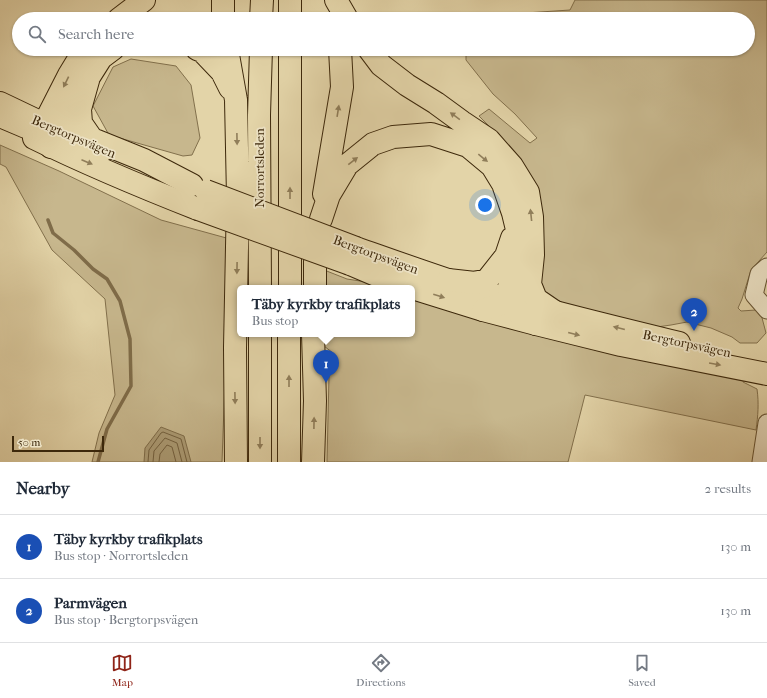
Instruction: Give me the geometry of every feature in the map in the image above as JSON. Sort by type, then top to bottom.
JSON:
[{"type":"main road","points":[[128,12],[144,0]]},
{"type":"main road","points":[[223,0],[223,12]]},
{"type":"main road","points":[[261,12],[262,0]]},
{"type":"main road","points":[[290,0],[290,12]]},
{"type":"main road","points":[[332,0],[334,12]]},
{"type":"main road","points":[[336,0],[343,12]]},
{"type":"main road","points":[[48,133],[69,75],[81,56]]},
{"type":"main road","points":[[48,133],[66,119],[89,77],[104,56]]},
{"type":"main road","points":[[207,56],[222,72],[236,100]]},
{"type":"main road","points":[[228,56],[236,100],[238,197],[235,348],[236,462]]},
{"type":"main road","name":"Norrortsleden","points":[[260,285],[259,115],[261,56]]},
{"type":"main road","points":[[290,56],[290,285]]},
{"type":"main road","points":[[315,285],[315,262],[325,186],[342,87],[340,56]]},
{"type":"main road","points":[[374,56],[381,65],[407,85],[436,103],[489,140],[512,166],[528,192],[532,218],[533,255],[530,284],[536,299],[555,312]]},
{"type":"main road","points":[[89,77],[80,109],[81,123],[92,139],[144,160],[198,195]]},
{"type":"main road","name":"Bergtorpsvägen","points":[[0,103],[48,133],[165,196],[198,195],[353,256],[448,280],[555,312],[690,345],[767,358]]},
{"type":"main road","points":[[0,116],[26,127],[48,133]]},
{"type":"main road","name":"Bergtorpsvägen","points":[[0,122],[48,133]]},
{"type":"main road","points":[[321,219],[329,195],[347,165],[373,144],[393,136],[431,134],[468,146],[492,166],[503,184],[513,213],[519,238],[517,257],[509,286],[511,300],[518,312],[536,324]]},
{"type":"main road","points":[[448,280],[475,282],[487,280],[506,256],[513,232],[513,213]]},
{"type":"main road","points":[[483,310],[511,300],[523,285],[533,255]]},
{"type":"main road","name":"Bergtorpsvägen","points":[[353,256],[390,281],[403,285]]},
{"type":"main road","name":"Bergtorpsvägen","points":[[415,289],[483,310],[621,345],[767,374]]},
{"type":"main road","points":[[260,337],[260,462]]},
{"type":"main road","points":[[289,337],[289,462]]},
{"type":"main road","points":[[313,462],[315,401],[314,337]]},
{"type":"street","points":[[767,267],[758,274],[754,295],[767,310]]},
{"type":"street","points":[[761,462],[767,423]]},
{"type":"shaded area","points":[[575,0],[767,0],[767,252],[751,270],[738,308],[741,311],[756,310],[761,314],[766,333],[757,343],[740,343],[732,337],[711,328],[687,322],[650,328],[562,305],[542,296],[521,167],[508,145],[479,116],[489,109],[530,143],[537,138],[515,114],[493,94],[466,60],[466,56],[755,56],[755,12],[540,12],[570,10]]},
{"type":"shaded area","points":[[131,59],[176,66],[191,85],[200,138],[192,155],[183,156],[109,135],[93,106],[113,67]]},
{"type":"shaded area","points":[[0,145],[59,171],[161,220],[230,239],[222,462],[92,462],[99,433],[115,395],[105,299],[52,250],[6,167],[0,164]]},
{"type":"shaded area","points":[[319,268],[347,279],[360,281],[373,280],[390,285],[319,285]]},
{"type":"shaded area","points":[[415,293],[744,377],[743,382],[757,389],[758,410],[756,430],[585,395],[568,462],[327,462],[329,376],[333,353],[324,346],[322,337],[415,337]]},
{"type":"water","points":[[161,427],[184,436],[191,462],[144,462],[145,448]]},
{"type":"waterway","points":[[48,220],[53,233],[74,250],[93,269],[107,279],[120,301],[130,339],[131,386],[107,429],[98,462]]},
{"type":"place","name":"Parmvägen","points":[[694,331]]},
{"type":"place","name":"Täby kyrkby trafikplats","points":[[326,383]]}]
